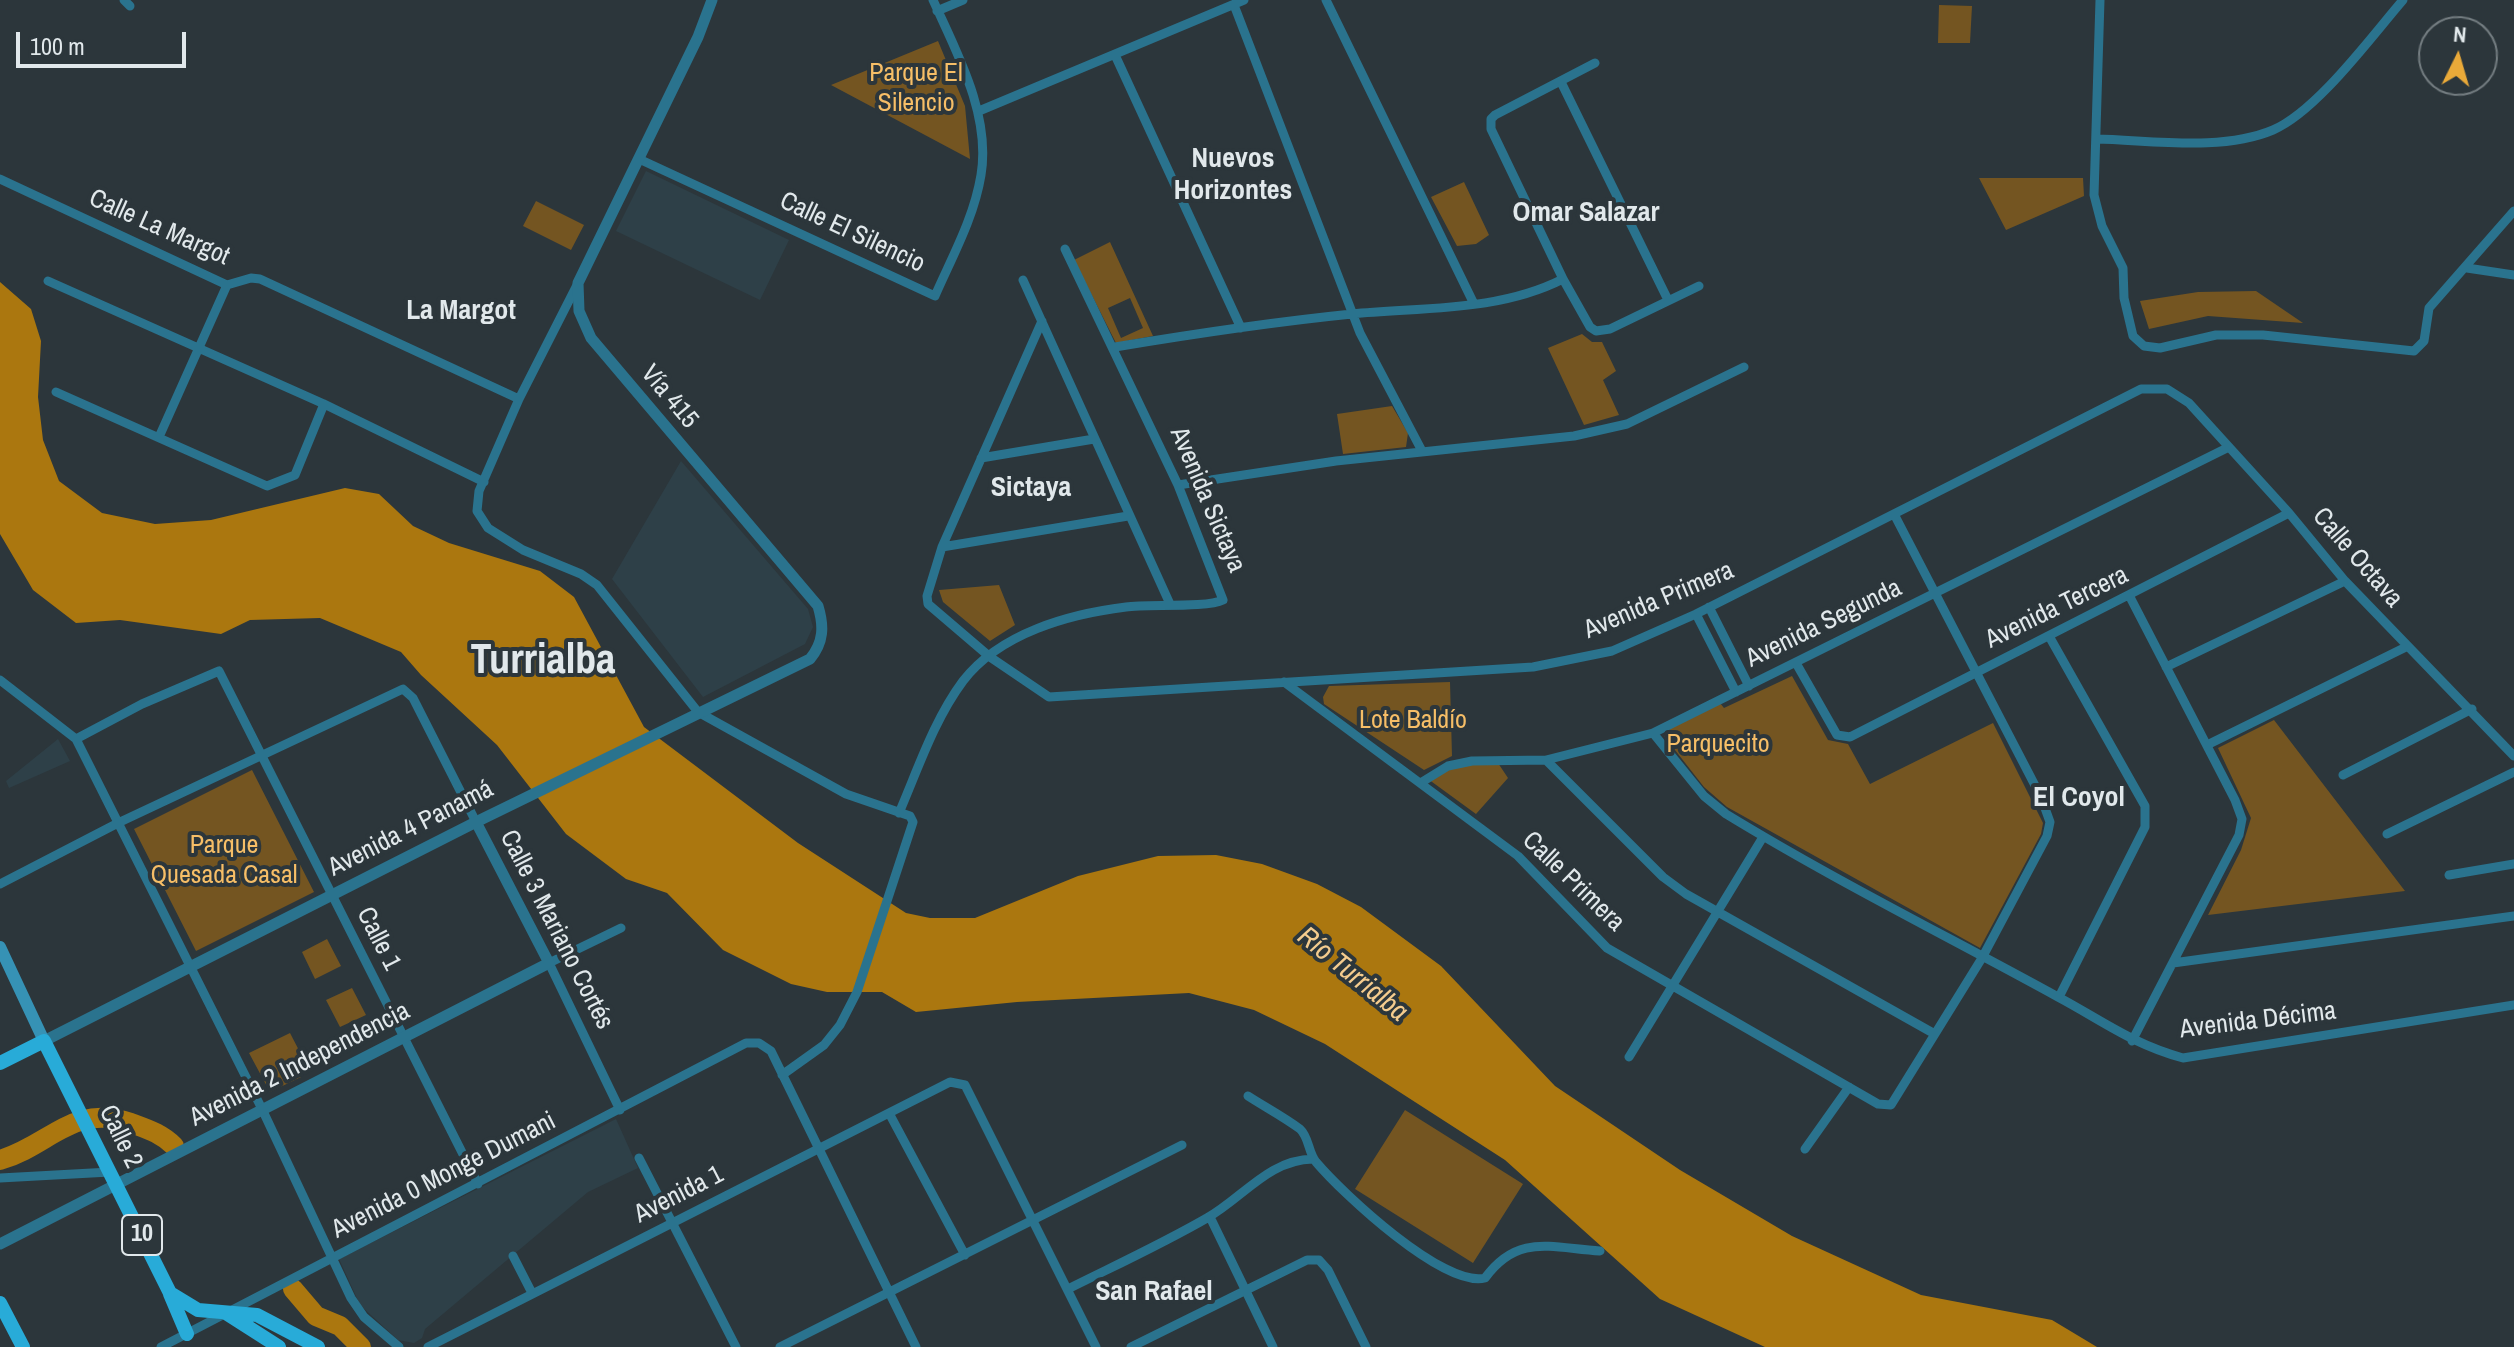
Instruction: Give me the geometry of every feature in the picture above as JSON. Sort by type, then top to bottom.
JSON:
[{"type":"main road","name":"Calle 2","points":[[0,947],[170,1293],[187,1334]]},
{"type":"main road","name":"Avenida 4 Panamá","points":[[0,1063],[44,1041]]},
{"type":"main road","points":[[170,1293],[198,1310],[247,1314],[268,1320],[318,1347]]},
{"type":"main road","points":[[0,1303],[23,1347]]},
{"type":"main road","points":[[226,1313],[279,1347]]},
{"type":"street","points":[[712,0],[698,37],[639,159],[519,399],[484,482],[477,511],[488,528],[523,550],[597,585],[698,712],[846,794],[910,816],[913,822],[905,851],[861,976],[840,1025],[805,1062],[782,1075],[821,1148],[916,1347]]},
{"type":"street","name":"Calle El Silencio","points":[[639,159],[935,296],[971,215],[982,173],[979,111],[933,0]]},
{"type":"street","points":[[937,11],[963,0]]},
{"type":"street","points":[[979,111],[1244,0]]},
{"type":"street","points":[[1326,0],[1474,304]]},
{"type":"street","points":[[2100,0],[2094,195],[2102,226],[2123,268],[2124,298],[2133,336],[2152,348],[2216,335],[2263,335],[2414,351],[2424,341],[2429,308],[2514,211]]},
{"type":"street","points":[[2096,139],[2218,141],[2273,130],[2290,121],[2334,79],[2403,0]]},
{"type":"street","points":[[1234,5],[1353,314],[1422,451]]},
{"type":"street","points":[[1115,55],[1241,328]]},
{"type":"street","points":[[1595,63],[1495,115],[1490,124],[1563,279],[1596,331],[1610,329],[1699,286]]},
{"type":"street","points":[[1561,82],[1668,300]]},
{"type":"street","name":"Calle La Margot","points":[[0,179],[227,285],[251,278],[260,279],[519,399]]},
{"type":"street","name":"Avenida Sictaya","points":[[899,813],[948,705],[965,678],[1017,638],[1078,615],[1223,600],[1178,485],[1115,347],[1065,249]]},
{"type":"street","points":[[2467,268],[2514,275]]},
{"type":"street","points":[[1115,347],[1353,314],[1474,304],[1525,295],[1563,279]]},
{"type":"street","points":[[1023,280],[1170,604]]},
{"type":"street","points":[[48,281],[324,404],[484,482]]},
{"type":"street","name":"Vía 415","points":[[578,283],[579,311],[591,338],[818,606],[823,621],[819,648],[810,659],[673,726]]},
{"type":"street","points":[[159,437],[227,285]]},
{"type":"street","points":[[942,547],[1042,321]]},
{"type":"street","points":[[1178,485],[1422,451],[1574,436],[1627,424],[1744,367]]},
{"type":"street","name":"Avenida Primera","points":[[942,547],[928,589],[928,604],[990,657],[1049,697],[1533,667],[1612,651],[1696,614],[2141,389],[2167,389]]},
{"type":"street","name":"Calle Octava","points":[[2167,389],[2189,403],[2289,513],[2345,581],[2406,647],[2472,709],[2514,756]]},
{"type":"street","points":[[56,392],[267,486],[281,484],[295,475],[324,404]]},
{"type":"street","points":[[981,458],[1094,439]]},
{"type":"street","name":"Avenida Segunda","points":[[1422,782],[1448,766],[1472,761],[1546,760],[1653,733],[2229,447]]},
{"type":"street","name":"Avenida Tercera","points":[[1796,663],[1837,735],[1850,737],[2130,597],[2289,513]]},
{"type":"street","points":[[1546,760],[1663,877],[1933,1033],[1982,958],[2047,836],[2050,822],[2041,797],[1894,514]]},
{"type":"street","points":[[942,547],[1128,516]]},
{"type":"street","points":[[2166,667],[2345,581]]},
{"type":"street","points":[[2130,597],[2242,819],[2239,835],[2132,1041]]},
{"type":"street","points":[[1709,607],[1749,686]]},
{"type":"street","points":[[1696,614],[1736,692]]},
{"type":"street","points":[[2049,636],[2145,806],[2147,817],[2131,857],[2059,997]]},
{"type":"street","points":[[2207,745],[2406,647]]},
{"type":"street","name":"Calle 1","points":[[76,739],[142,704],[219,671],[478,1184]]},
{"type":"street","name":"Calle Primera","points":[[1284,682],[1518,856],[1607,948],[1673,989],[1878,1104],[1891,1105],[1933,1033]]},
{"type":"street","points":[[3,686],[76,739],[192,966],[357,1308],[399,1347]]},
{"type":"street","name":"Calle 3 Mariano Cortés","points":[[262,755],[403,689],[413,698],[549,963],[620,1110]]},
{"type":"street","points":[[2343,775],[2472,709]]},
{"type":"street","name":"Avenida 4 Panamá","points":[[44,1041],[673,726]]},
{"type":"street","name":"Avenida Décima","points":[[1653,733],[1704,796],[1763,837],[2059,997],[2132,1041],[2183,1058],[2514,1005]]},
{"type":"street","points":[[0,884],[120,822],[262,755]]},
{"type":"street","points":[[2387,834],[2514,772]]},
{"type":"street","points":[[1629,1057],[1763,837]]},
{"type":"street","points":[[2449,875],[2514,864]]},
{"type":"street","points":[[2173,963],[2514,916]]},
{"type":"street","name":"Avenida 2 Independencia","points":[[0,1244],[113,1178],[262,1109],[621,928]]},
{"type":"street","name":"Avenida 0 Monge Dumani","points":[[161,1347],[746,1043],[759,1043],[771,1051],[782,1075]]},
{"type":"street","name":"Avenida 1","points":[[428,1347],[950,1082],[965,1085],[1032,1221]]},
{"type":"street","points":[[1805,1149],[1849,1087]]},
{"type":"street","points":[[1248,1096],[1303,1132],[1313,1159],[1352,1199],[1446,1270],[1473,1281],[1485,1278],[1498,1260],[1519,1247],[1600,1251]]},
{"type":"street","points":[[889,1113],[965,1255]]},
{"type":"street","points":[[780,1347],[1182,1145]]},
{"type":"street","points":[[639,1158],[736,1347]]},
{"type":"street","points":[[1068,1289],[1210,1217],[1276,1166],[1292,1159],[1313,1159]]},
{"type":"street","points":[[0,1178],[113,1178]]},
{"type":"street","points":[[1210,1217],[1273,1347]]},
{"type":"street","points":[[1032,1221],[1096,1347]]},
{"type":"street","points":[[513,1256],[532,1293]]},
{"type":"street","points":[[1131,1347],[1307,1260],[1319,1260],[1328,1270],[1366,1347]]},
{"type":"street","points":[[247,1314],[265,1294]]},
{"type":"shaded area","points":[[646,171],[789,240],[760,300],[616,231]]},
{"type":"shaded area","points":[[681,461],[808,609],[813,627],[805,644],[703,697],[612,579]]},
{"type":"shaded area","points":[[58,739],[70,761],[9,788],[6,781]]},
{"type":"shaded area","points":[[616,1119],[638,1168],[588,1192],[425,1329],[422,1338],[414,1343],[398,1340],[360,1305],[339,1259]]},
{"type":"green space","points":[[1939,5],[1972,6],[1970,43],[1938,43]]},
{"type":"green space","name":"Parque El Silencio","points":[[938,41],[965,106],[970,159],[831,85]]},
{"type":"green space","points":[[1979,178],[2083,178],[2084,196],[2006,230]]},
{"type":"green space","points":[[1464,182],[1489,235],[1476,244],[1457,246],[1431,197]]},
{"type":"green space","points":[[536,201],[584,225],[571,250],[523,226]]},
{"type":"green space","points":[[1110,242],[1153,336],[1116,343],[1074,260]],"holes":[[[1130,298],[1143,328],[1121,338],[1108,308]]]},
{"type":"green space","points":[[2256,291],[2303,323],[2208,316],[2149,329],[2140,301],[2198,292]]},
{"type":"green space","points":[[1582,334],[1592,342],[1602,342],[1616,371],[1603,380],[1619,415],[1584,425],[1548,348]]},
{"type":"green space","points":[[1392,406],[1408,433],[1406,447],[1343,454],[1337,414]]},
{"type":"green space","points":[[999,585],[1015,625],[990,641],[943,602],[939,590]]},
{"type":"green space","name":"Parquecito","points":[[1792,676],[1828,740],[1848,744],[1870,784],[1993,723],[2043,823],[2041,834],[1980,948],[1727,807],[1704,787],[1664,736],[1672,732],[1669,729],[1720,703],[1724,708]]},
{"type":"green space","name":"Lote Baldío","points":[[1450,682],[1452,756],[1424,770],[1324,704],[1323,697],[1329,686]]},
{"type":"green space","points":[[2274,720],[2405,891],[2208,915],[2241,850],[2251,818],[2218,748]]},
{"type":"green space","name":"Lote Baldío","points":[[1498,763],[1508,778],[1476,814],[1428,779],[1463,764]]},
{"type":"green space","name":"Parque Quesada Casal","points":[[252,770],[314,892],[196,951],[134,829]]},
{"type":"green space","points":[[327,939],[341,966],[315,979],[302,952]]},
{"type":"green space","points":[[352,988],[366,1015],[340,1027],[326,1000]]},
{"type":"green space","points":[[290,1033],[304,1060],[295,1065],[301,1077],[270,1092],[249,1053]]},
{"type":"green space","points":[[1405,1110],[1523,1184],[1473,1263],[1355,1189]]},
{"type":"water","name":"Río Turrialba","points":[[0,282],[31,309],[41,341],[38,397],[43,440],[59,481],[102,513],[155,524],[211,520],[345,488],[379,494],[413,526],[449,543],[540,571],[574,597],[644,727],[798,843],[906,913],[930,918],[975,918],[1078,876],[1158,856],[1216,855],[1262,864],[1317,884],[1361,907],[1441,966],[1555,1086],[1680,1170],[1792,1236],[1921,1295],[2052,1320],[2097,1347],[1765,1347],[1660,1299],[1505,1160],[1325,1044],[1254,1010],[1189,993],[1017,1002],[916,1012],[882,992],[827,992],[791,984],[723,950],[667,893],[626,879],[566,834],[497,745],[421,675],[401,652],[320,618],[250,620],[221,634],[120,620],[76,623],[33,590],[0,534]]},
{"type":"waterway","points":[[0,1160],[62,1128],[93,1118],[131,1123],[148,1129],[174,1146]]},
{"type":"waterway","points":[[293,1289],[316,1316],[340,1326],[361,1347]]},
{"type":"district","name":"Nuevos Horizontes","points":[[1233,175]]},
{"type":"district","name":"Omar Salazar","points":[[1586,213]]},
{"type":"district","name":"La Margot","points":[[461,311]]},
{"type":"district","name":"Sictaya","points":[[1031,488]]},
{"type":"district","name":"Turrialba","points":[[543,662]]},
{"type":"district","name":"El Coyol","points":[[2079,798]]},
{"type":"district","name":"San Rafael","points":[[1154,1292]]}]
